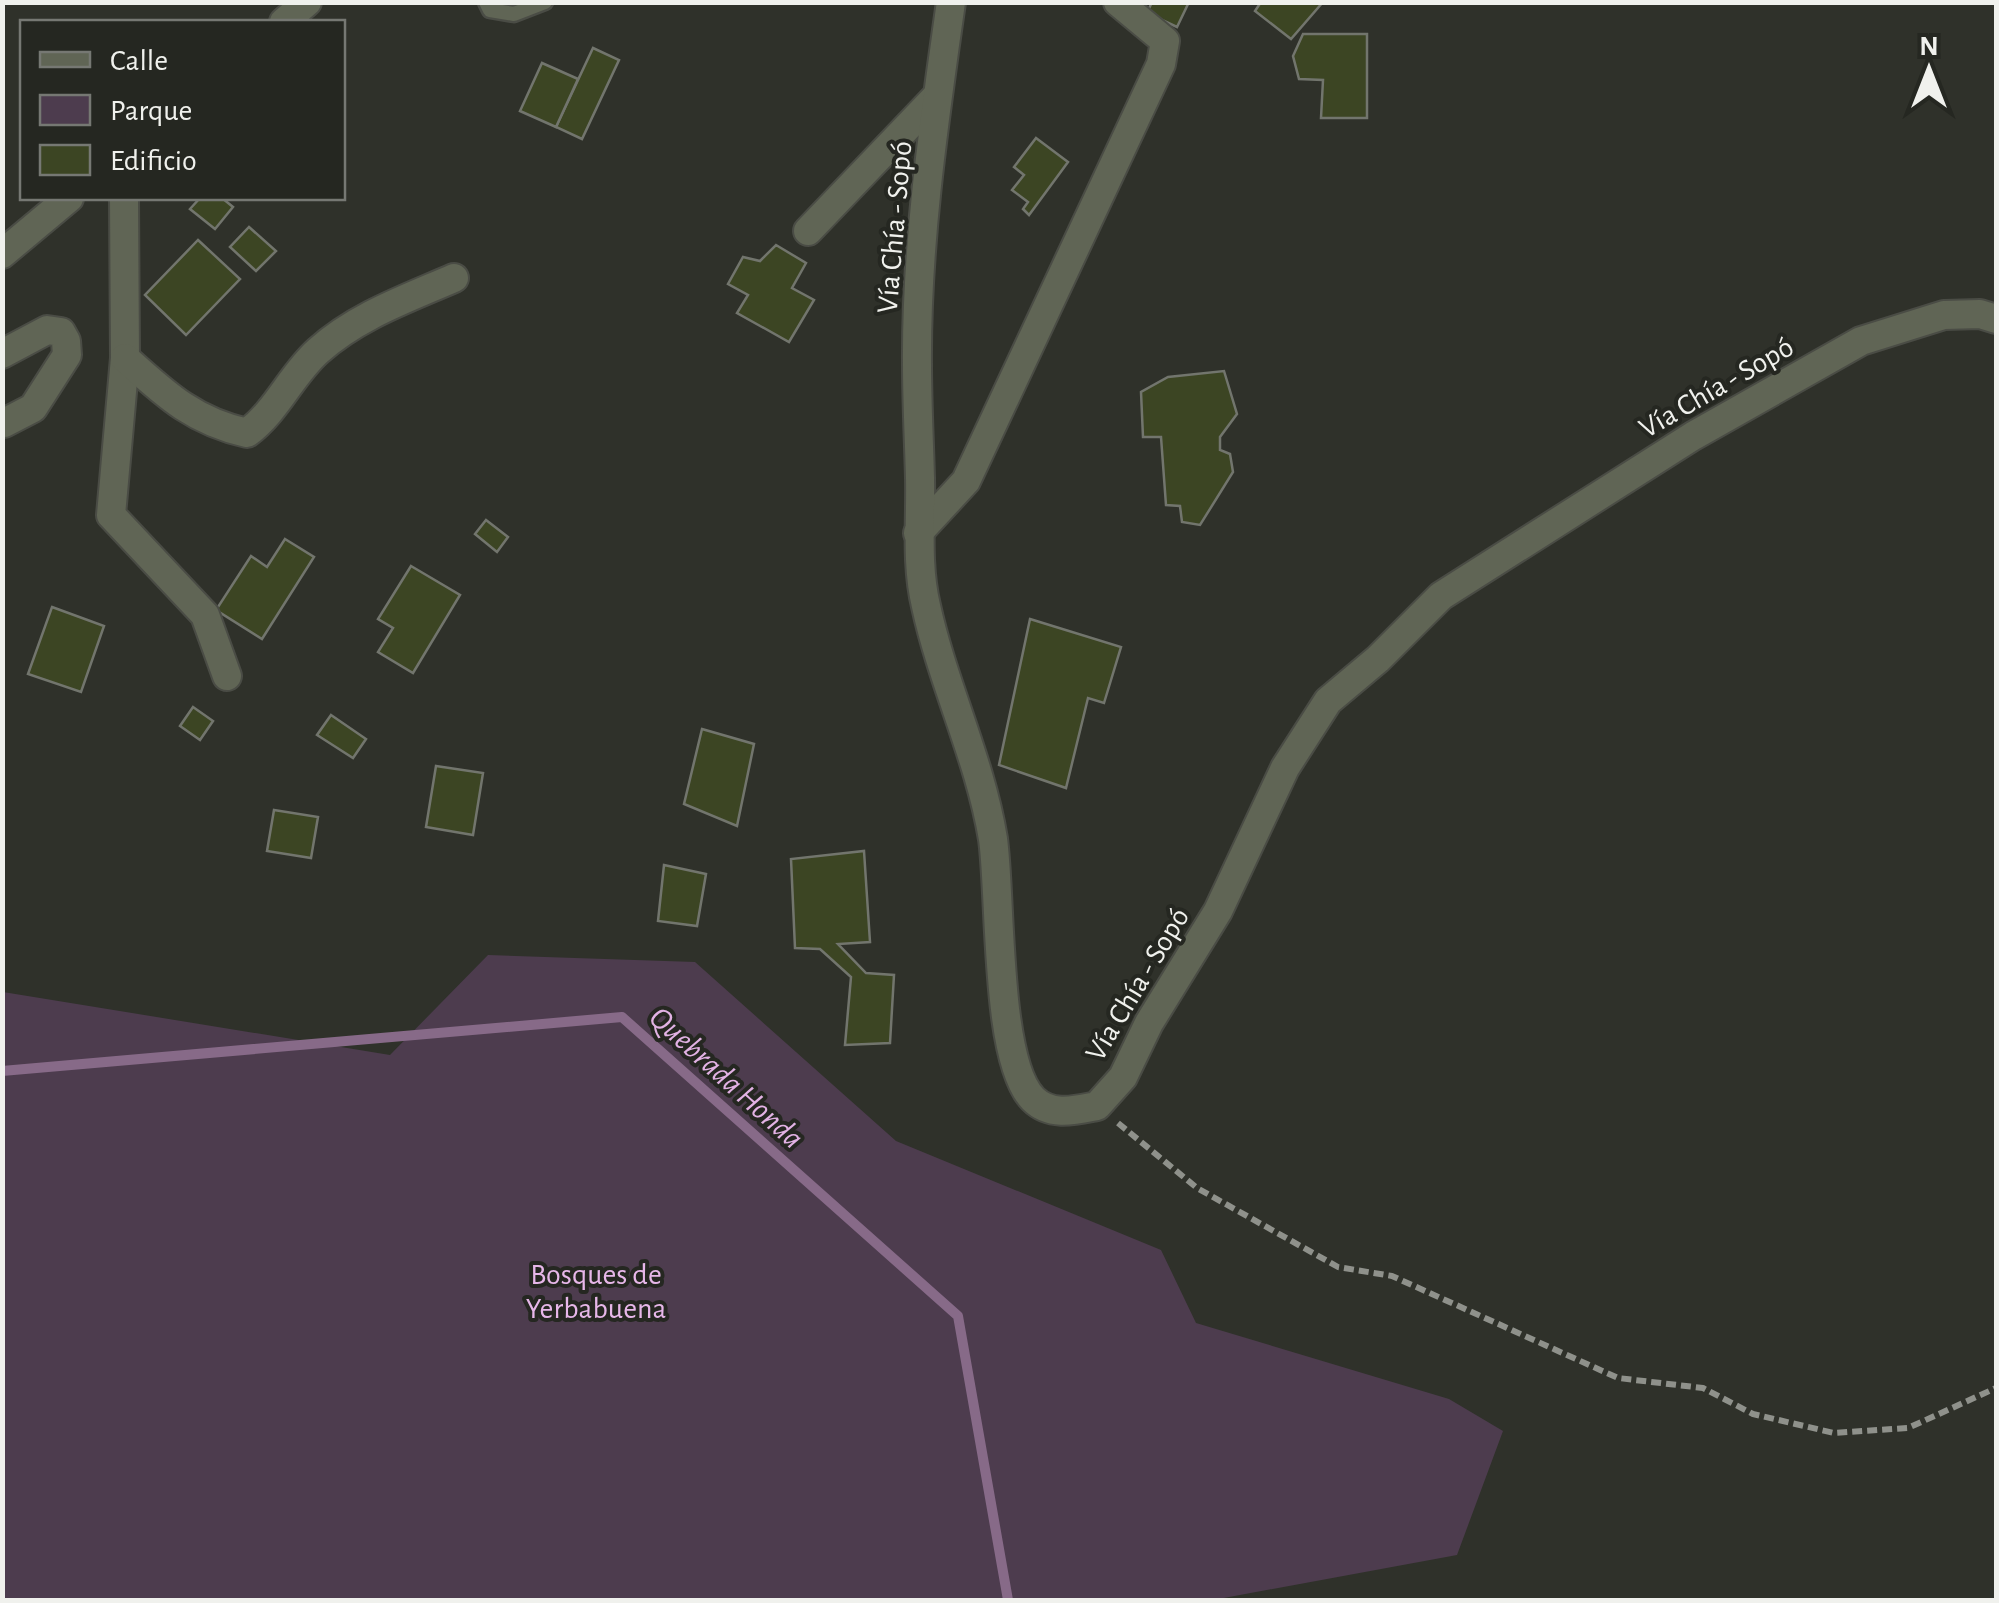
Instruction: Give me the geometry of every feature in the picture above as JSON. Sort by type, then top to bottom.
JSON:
[{"type":"street","points":[[286,20],[307,2]]},
{"type":"street","name":"Vía Chía - Sopó","points":[[951,2],[937,96],[920,268],[916,362],[918,533],[925,605],[963,725],[992,837],[1000,966],[1009,1035],[1033,1100],[1058,1112],[1098,1106],[1123,1077],[1149,1023],[1218,911],[1286,768],[1328,701],[1378,660],[1441,596],[1692,436],[1861,341],[1944,315],[1980,314],[1996,319]]},
{"type":"street","points":[[918,533],[966,481],[1161,64],[1165,41],[1118,2]]},
{"type":"street","points":[[808,232],[937,96]]},
{"type":"street","points":[[2,254],[67,200]]},
{"type":"street","points":[[124,200],[125,358],[111,515],[205,615],[228,676]]},
{"type":"street","points":[[125,358],[174,403],[226,428],[247,433],[262,422],[316,352],[366,316],[454,278]]},
{"type":"street","points":[[2,354],[47,330],[61,332],[66,341],[67,355],[32,408],[4,423]]},
{"type":"lane","points":[[486,2],[490,10],[514,14],[546,2]]},
{"type":"path","points":[[1098,1106],[1197,1188],[1338,1266],[1392,1276],[1618,1378],[1703,1388],[1754,1414],[1834,1432],[1908,1428],[1996,1388]]},
{"type":"green space","name":"Bosques de Yerbabuena","points":[[488,955],[695,962],[896,1141],[1161,1250],[1196,1323],[1449,1399],[1503,1431],[1457,1555],[1213,1600],[3,1600],[3,992],[390,1055]]},
{"type":"building","points":[[1152,2],[1189,2],[1177,27],[1147,13]]},
{"type":"building","points":[[1261,2],[1323,2],[1291,39],[1255,11]]},
{"type":"building","points":[[1303,34],[1367,34],[1367,118],[1321,118],[1323,80],[1299,79],[1293,56]]},
{"type":"building","points":[[593,48],[619,60],[582,139],[556,127]]},
{"type":"building","points":[[542,63],[578,79],[556,127],[520,111]]},
{"type":"building","points":[[1036,138],[1068,162],[1029,215],[1023,209],[1028,202],[1012,190],[1024,175],[1014,167]]},
{"type":"building","points":[[198,200],[224,200],[233,207],[215,229],[190,209]]},
{"type":"building","points":[[249,227],[276,251],[256,271],[230,247]]},
{"type":"building","points":[[198,240],[240,279],[186,335],[145,295]]},
{"type":"building","points":[[776,245],[806,263],[792,288],[814,300],[789,342],[737,313],[748,295],[728,284],[743,257],[760,261]]},
{"type":"building","points":[[1224,371],[1237,414],[1220,437],[1220,450],[1230,454],[1233,472],[1200,525],[1182,522],[1180,506],[1166,505],[1161,437],[1143,437],[1141,392],[1168,377]]},
{"type":"building","points":[[486,520],[508,537],[497,552],[475,534]]},
{"type":"building","points":[[285,539],[314,557],[262,639],[216,610],[251,556],[267,567]]},
{"type":"building","points":[[411,566],[460,595],[413,673],[378,652],[393,628],[378,619]]},
{"type":"building","points":[[52,607],[104,626],[81,692],[28,674]]},
{"type":"building","points":[[1030,619],[1121,647],[1104,703],[1088,698],[1066,788],[999,765]]},
{"type":"building","points":[[193,707],[213,721],[200,740],[180,726]]},
{"type":"building","points":[[331,715],[366,739],[353,758],[317,735]]},
{"type":"building","points":[[702,729],[754,744],[737,826],[684,804]]},
{"type":"building","points":[[436,766],[483,773],[473,835],[426,827]]},
{"type":"building","points":[[274,810],[318,817],[311,858],[267,851]]},
{"type":"building","points":[[864,851],[870,942],[838,944],[866,973],[894,975],[890,1043],[845,1045],[851,977],[820,949],[795,948],[791,859]]},
{"type":"building","points":[[664,865],[706,874],[697,926],[658,921]]},
{"type":"waterway","name":"Quebrada Honda","points":[[2,1071],[622,1017],[958,1316],[1008,1600]]}]
